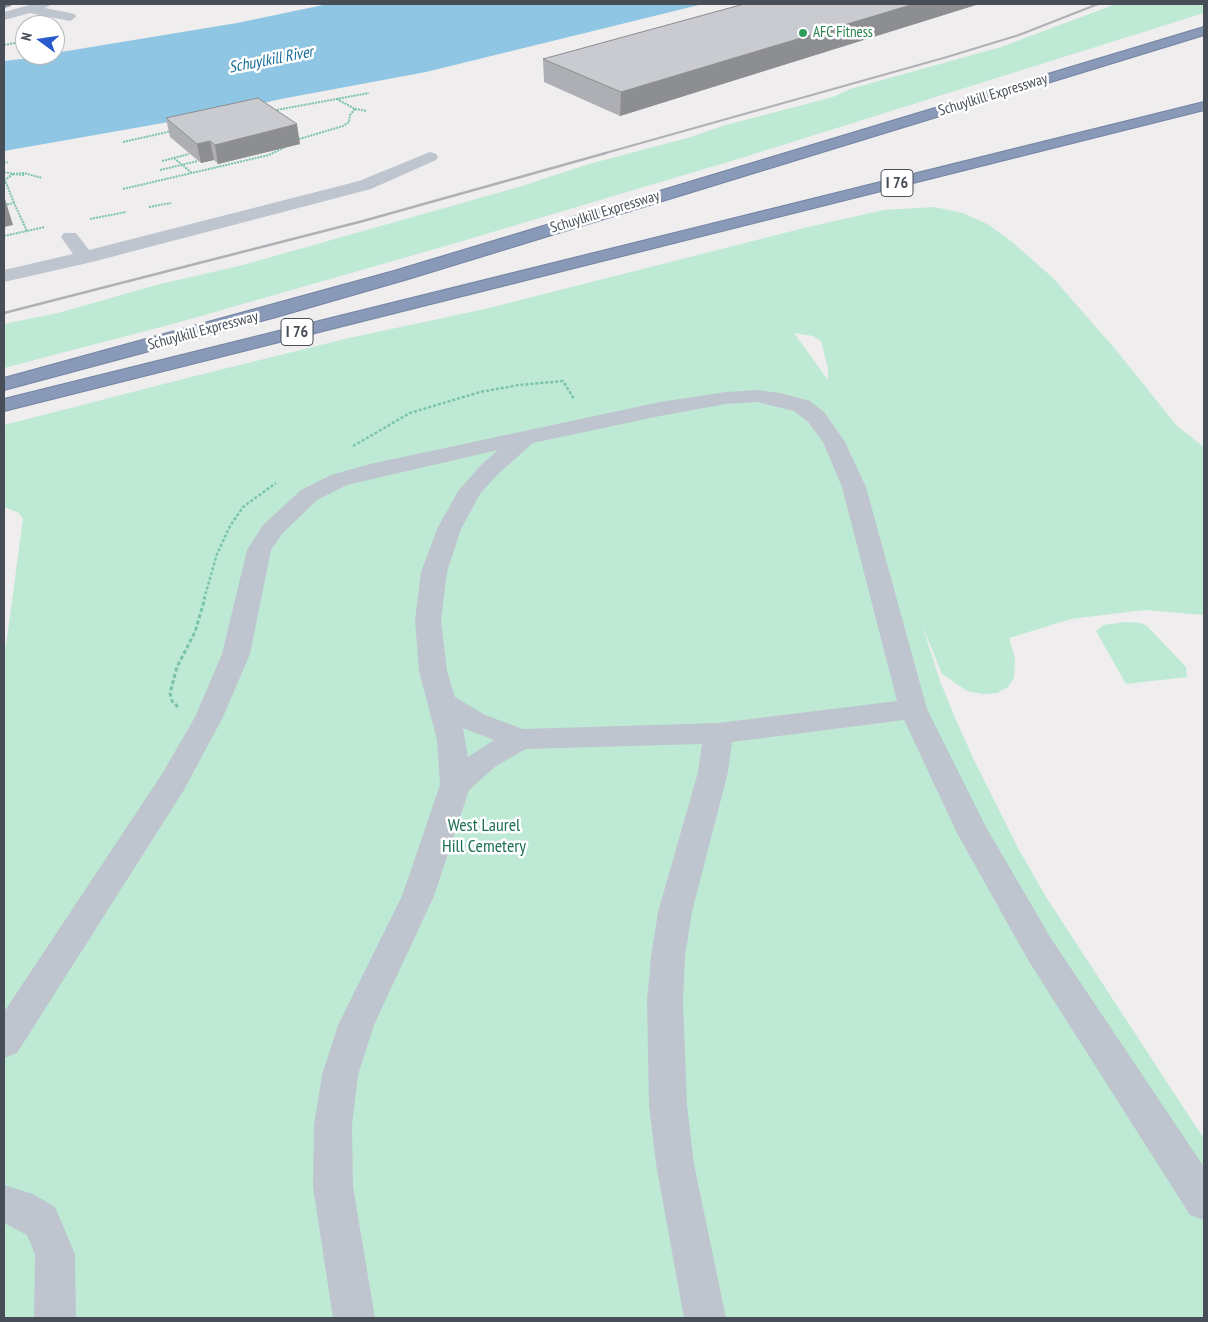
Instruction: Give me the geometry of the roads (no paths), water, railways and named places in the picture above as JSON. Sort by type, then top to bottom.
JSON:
[{"type":"highway","name":"Schuylkill Expressway","points":[[4,384],[270,313],[401,275],[1204,31]]},
{"type":"highway","points":[[977,100],[1195,49]]},
{"type":"highway","name":"Schuylkill Expressway","points":[[4,405],[1204,106]]},
{"type":"street","points":[[4,16],[46,4]]},
{"type":"street","points":[[32,9],[70,17]]},
{"type":"street","points":[[4,276],[85,258],[366,185],[430,157]]},
{"type":"street","points":[[70,236],[85,258]]},
{"type":"street","points":[[4,1042],[173,782],[210,717],[236,654],[259,550],[272,530],[290,510],[310,494],[339,480],[370,471],[660,409],[726,398],[757,396],[780,399],[802,406],[816,417],[834,442],[854,487],[913,709],[973,833],[1040,950],[1204,1201]]},
{"type":"street","points":[[460,481],[489,470],[526,439]]},
{"type":"street","points":[[426,460],[460,481]]},
{"type":"street","points":[[354,1318],[334,1187],[333,1125],[340,1075],[356,1025],[418,896],[439,838],[455,785],[452,740],[428,642],[430,594],[440,551],[449,529],[460,481]]},
{"type":"street","points":[[442,704],[475,722],[521,739],[718,733],[913,709]]},
{"type":"street","points":[[705,1318],[675,1164],[668,1105],[665,1000],[668,956],[675,912],[713,772],[718,733]]},
{"type":"street","points":[[455,785],[486,758],[521,739]]},
{"type":"street","points":[[4,1204],[19,1208],[41,1221],[55,1254],[55,1318]]},
{"type":"water","name":"Schuylkill River","points":[[328,4],[703,4],[426,72],[281,99],[220,113],[4,151],[4,61],[15,60],[15,65],[65,65],[65,51],[237,23]]},
{"type":"railway","points":[[602,154],[947,57],[1019,35],[1098,4]]},
{"type":"railway","points":[[4,313],[363,221],[606,153]]},
{"type":"place","name":"AFC Fitness","points":[[803,33]]},
{"type":"park label","name":"West Laurel Hill Cemetery","points":[[484,836]]}]
